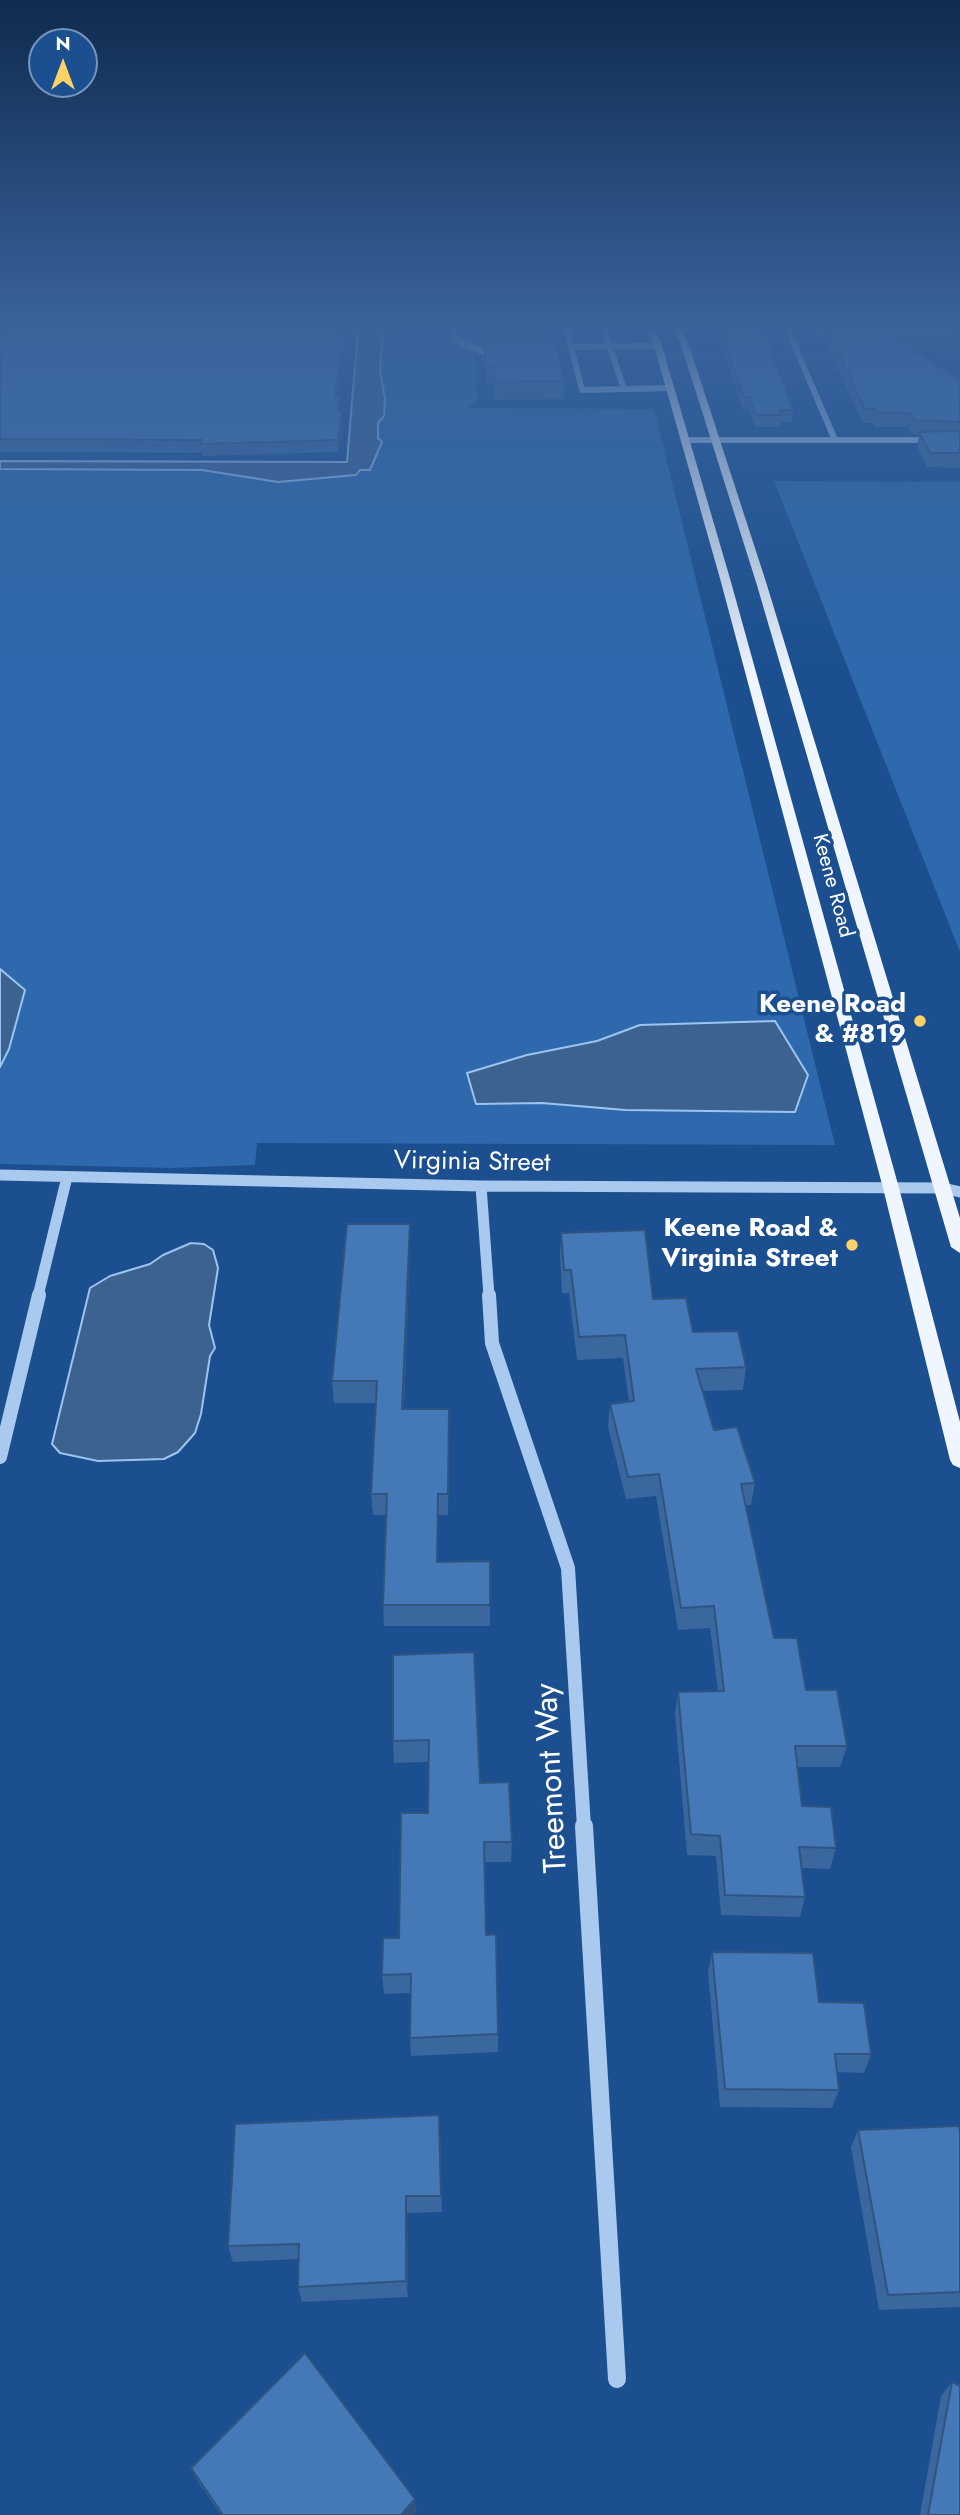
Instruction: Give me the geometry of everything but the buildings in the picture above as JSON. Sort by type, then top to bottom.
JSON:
[{"type":"main road","name":"Keene Road","points":[[687,444],[891,1188],[960,1460]]},
{"type":"main road","name":"Keene Road","points":[[716,444],[954,1188],[960,1247]]},
{"type":"street","name":"Virginia Street","points":[[0,1175],[481,1186],[954,1188]]},
{"type":"street","points":[[0,1457],[67,1177]]},
{"type":"street","name":"Treemont Way","points":[[481,1186],[492,1343],[568,1568],[617,2379]]},
{"type":"shaded area","points":[[348,444],[381,444],[370,470],[360,470],[356,475],[278,482],[202,470],[0,469],[0,461],[347,462]]},
{"type":"shaded area","points":[[380,444],[663,444],[835,1145],[257,1143],[255,1165],[171,1168],[0,1164],[0,1067],[9,1049],[25,990],[0,969],[0,469],[202,470],[278,482],[356,475]],"holes":[[[775,1021],[808,1075],[795,1112],[625,1110],[542,1103],[468,1073],[527,1055],[597,1041],[641,1025]]]},
{"type":"shaded area","points":[[774,481],[960,482],[960,952]]},
{"type":"shaded area","points":[[0,969],[25,990],[9,1049],[0,1067]]},
{"type":"shaded area","points":[[775,1021],[808,1075],[795,1112],[625,1110],[542,1103],[476,1104],[467,1073],[527,1055],[597,1041],[640,1025]]},
{"type":"shaded area","points":[[191,1243],[204,1244],[213,1250],[218,1268],[209,1325],[215,1348],[210,1356],[201,1414],[195,1433],[178,1452],[164,1459],[98,1461],[60,1453],[52,1444],[90,1288],[110,1276],[150,1264]]},
{"type":"place","name":"Keene Road & #819","points":[[920,1021]]},
{"type":"place","name":"Keene Road & Virginia Street","points":[[852,1245]]}]
